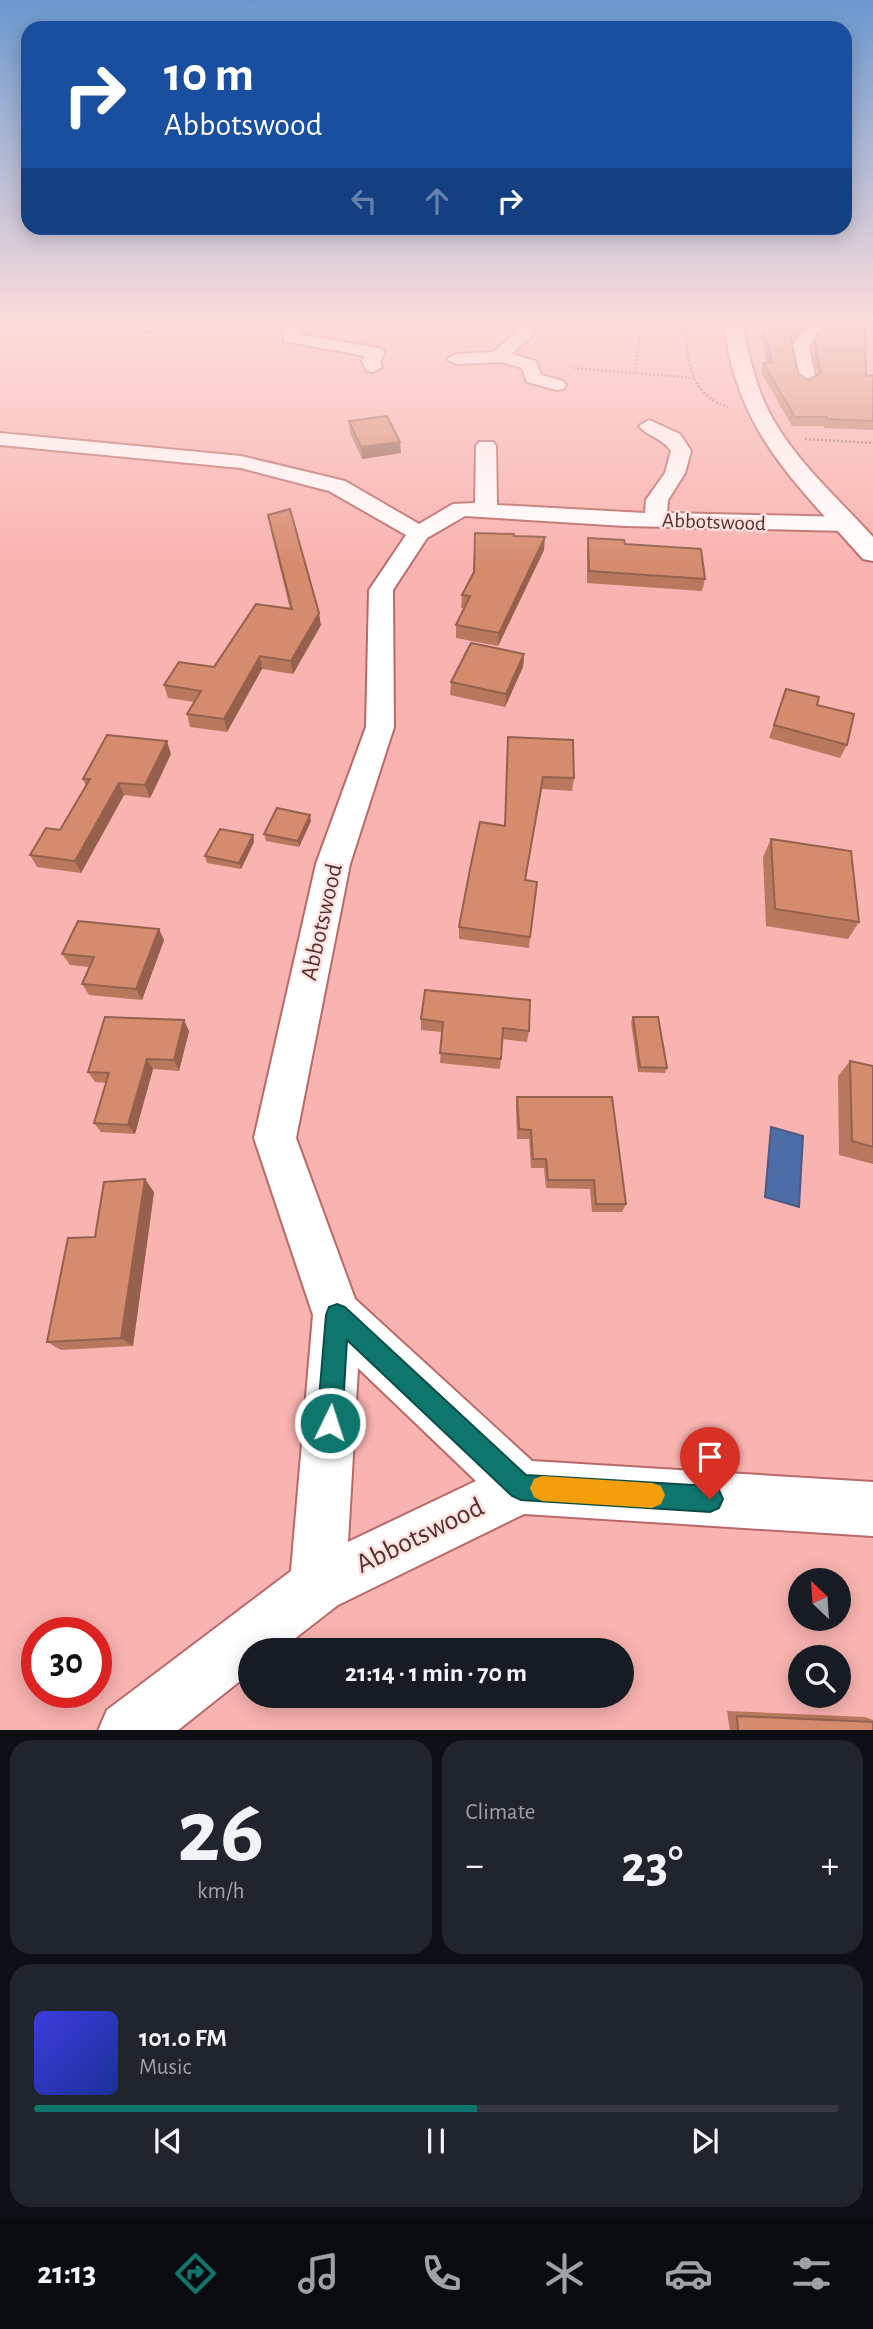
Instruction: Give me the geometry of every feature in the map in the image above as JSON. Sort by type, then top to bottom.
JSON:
[{"type":"main road","points":[[755,405],[772,436],[873,553]]},
{"type":"street","points":[[649,426],[666,433],[681,451],[675,473],[657,500],[655,520]]},
{"type":"street","points":[[0,439],[241,462],[337,486],[419,533]]},
{"type":"street","points":[[485,446],[486,510]]},
{"type":"street","name":"Abbotswood","points":[[318,1585],[337,1315],[275,1138],[333,864],[380,727],[381,590],[419,533],[461,509],[655,520],[848,524]]},
{"type":"street","name":"Abbotswood","points":[[337,1315],[521,1487]]},
{"type":"street","name":"Abbotswood","points":[[129,1730],[318,1585],[521,1487],[873,1509]]},
{"type":"path","points":[[714,405],[757,410]]},
{"type":"path","points":[[772,436],[873,443]]},
{"type":"water","points":[[771,1127],[803,1136],[799,1207],[765,1197]]},
{"type":"building","points":[[788,405],[873,405],[873,421],[795,417]]},
{"type":"building","points":[[387,416],[400,442],[361,447],[349,421]]},
{"type":"building","points":[[290,509],[319,613],[291,661],[260,656],[224,719],[187,714],[201,691],[164,685],[179,662],[214,667],[256,604],[292,609],[268,515]]},
{"type":"building","points":[[475,533],[545,537],[499,633],[456,625],[470,596],[462,595],[474,572]]},
{"type":"building","points":[[588,538],[624,540],[625,544],[701,549],[705,579],[589,571]]},
{"type":"building","points":[[471,643],[524,654],[506,694],[451,682]]},
{"type":"building","points":[[786,689],[819,697],[817,705],[854,714],[847,745],[774,725]]},
{"type":"building","points":[[107,735],[167,741],[145,785],[119,783],[75,861],[30,855],[46,828],[60,830],[90,779],[83,779]]},
{"type":"building","points":[[508,737],[573,740],[574,778],[543,777],[525,880],[537,882],[530,937],[459,927],[480,822],[505,826]]},
{"type":"building","points":[[277,808],[310,815],[298,841],[264,834]]},
{"type":"building","points":[[220,829],[253,835],[239,863],[205,856]]},
{"type":"building","points":[[771,839],[851,851],[859,922],[775,909]]},
{"type":"building","points":[[78,921],[159,929],[136,989],[82,984],[94,957],[62,954]]},
{"type":"building","points":[[425,990],[530,1000],[529,1031],[503,1028],[501,1059],[440,1053],[443,1022],[421,1019]]},
{"type":"building","points":[[105,1017],[184,1020],[174,1060],[147,1059],[128,1125],[94,1123],[109,1073],[88,1072]]},
{"type":"building","points":[[633,1017],[658,1017],[667,1068],[640,1067]]},
{"type":"building","points":[[850,1061],[873,1066],[873,1147],[852,1141]]},
{"type":"building","points":[[517,1097],[612,1097],[626,1204],[596,1204],[594,1180],[548,1180],[546,1159],[533,1159],[531,1130],[519,1129]]},
{"type":"building","points":[[145,1179],[121,1338],[47,1342],[68,1238],[95,1237],[104,1182]]},
{"type":"building","points":[[737,1716],[873,1722],[873,1730],[738,1730]]},
{"type":"slow traffic","points":[[542,1488],[652,1495]]},
{"type":"route","points":[[330,1423],[337,1315],[521,1487],[710,1499]]}]
